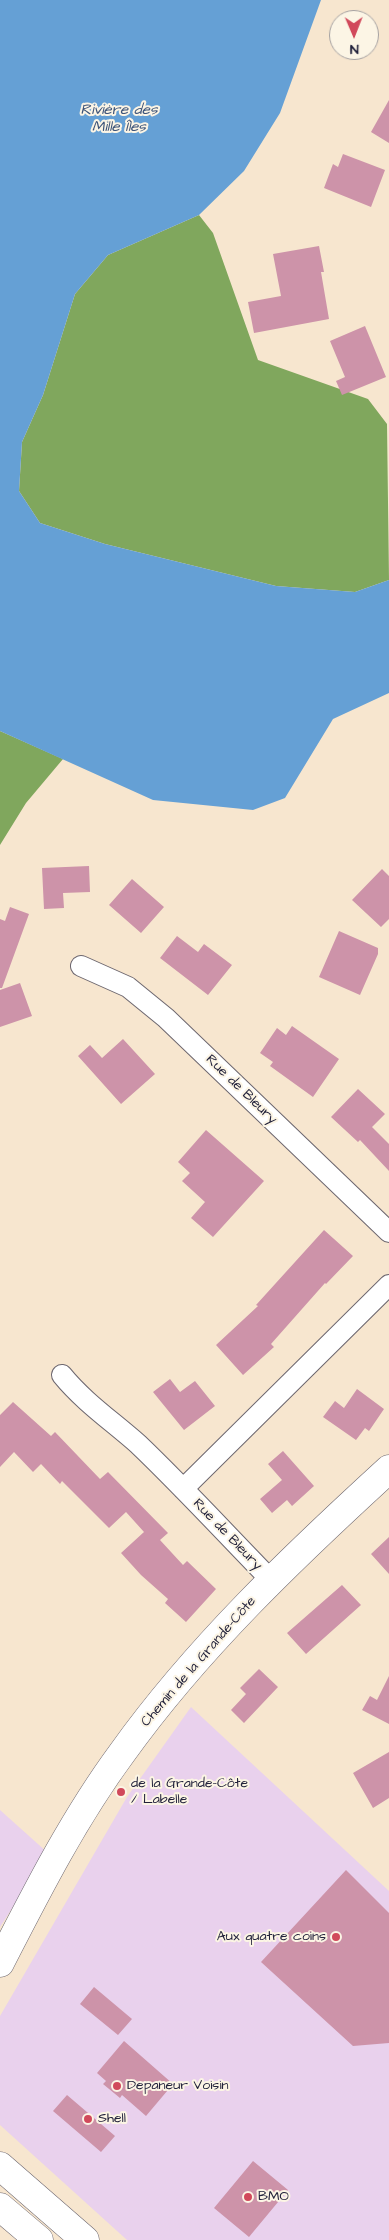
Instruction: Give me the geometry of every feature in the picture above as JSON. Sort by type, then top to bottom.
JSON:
[{"type":"main road","name":"Chemin de la Grande-Côte","points":[[0,1963],[73,1828],[122,1753],[180,1679],[272,1581],[389,1469]]},
{"type":"main road","points":[[0,2166],[85,2240]]},
{"type":"main road","points":[[0,2207],[39,2240]]},
{"type":"street","name":"Rue de Bleury","points":[[82,966],[128,987],[166,1018],[389,1232]]},
{"type":"street","name":"Rue de Bleury","points":[[183,1489],[389,1285]]},
{"type":"street","name":"Rue de Bleury","points":[[62,1375],[83,1399],[132,1439],[183,1489],[272,1581]]},
{"type":"shaded area","points":[[191,1707],[389,1891],[389,2240],[127,2240],[0,2125],[0,2016],[127,1797]]},
{"type":"shaded area","points":[[0,1810],[48,1853],[0,1927]]},
{"type":"green space","points":[[199,215],[213,233],[258,360],[368,399],[387,424],[389,580],[355,592],[276,586],[105,544],[40,523],[19,491],[22,442],[43,395],[75,294],[108,255]]},
{"type":"green space","points":[[0,731],[63,759],[26,803],[0,845]]},
{"type":"water","name":"Rivière des Mille Îles","points":[[0,0],[321,0],[280,113],[244,171],[199,215],[108,255],[75,294],[43,395],[22,442],[19,491],[40,523],[105,544],[276,586],[355,592],[389,580],[389,693],[333,719],[285,798],[253,810],[153,800],[0,731]]},
{"type":"building","points":[[389,100],[389,143],[371,132]]},
{"type":"building","points":[[343,154],[385,170],[371,207],[324,188],[333,164],[338,167]]},
{"type":"building","points":[[319,246],[324,272],[321,272],[329,319],[254,333],[248,302],[281,296],[273,254]]},
{"type":"building","points":[[365,326],[386,377],[342,395],[336,381],[345,377],[330,341]]},
{"type":"building","points":[[89,866],[90,892],[63,893],[64,908],[44,909],[42,868]]},
{"type":"building","points":[[382,869],[389,876],[389,919],[381,927],[352,900]]},
{"type":"building","points":[[132,879],[164,907],[141,933],[109,905]]},
{"type":"building","points":[[10,907],[29,914],[2,988],[0,988],[0,919],[5,921]]},
{"type":"building","points":[[339,931],[378,948],[378,954],[360,995],[319,977]]},
{"type":"building","points":[[177,936],[198,952],[204,944],[232,965],[208,995],[160,958]]},
{"type":"building","points":[[20,983],[32,1016],[0,1027],[0,990]]},
{"type":"building","points":[[292,1026],[339,1059],[313,1097],[270,1066],[273,1062],[260,1053],[277,1028],[286,1035]]},
{"type":"building","points":[[123,1039],[155,1074],[121,1104],[78,1056],[90,1045],[102,1058]]},
{"type":"building","points":[[358,1089],[385,1114],[372,1127],[389,1144],[389,1171],[360,1140],[358,1142],[331,1117]]},
{"type":"building","points":[[206,1130],[264,1181],[213,1237],[191,1218],[205,1202],[182,1181],[190,1173],[178,1162]]},
{"type":"building","points":[[324,1230],[353,1256],[325,1283],[271,1344],[274,1347],[243,1375],[216,1345],[258,1306],[256,1305]]},
{"type":"building","points":[[170,1379],[180,1392],[195,1381],[215,1406],[184,1430],[153,1392]]},
{"type":"building","points":[[357,1389],[384,1409],[369,1431],[365,1428],[356,1440],[323,1417],[335,1401],[344,1408]]},
{"type":"building","points":[[13,1402],[51,1436],[55,1432],[100,1479],[108,1472],[168,1533],[160,1540],[183,1565],[187,1561],[216,1589],[186,1622],[165,1603],[168,1599],[141,1575],[121,1553],[144,1532],[126,1512],[109,1528],[62,1481],[60,1484],[41,1464],[33,1472],[14,1452],[0,1467],[0,1415]]},
{"type":"building","points":[[283,1451],[314,1486],[292,1506],[287,1500],[272,1513],[260,1499],[282,1480],[268,1464]]},
{"type":"building","points":[[389,1537],[389,1574],[371,1554]]},
{"type":"building","points":[[342,1585],[361,1605],[306,1654],[287,1633]]},
{"type":"building","points":[[259,1669],[278,1687],[244,1723],[231,1710],[246,1694],[240,1688]]},
{"type":"building","points":[[389,1676],[389,1724],[362,1710],[370,1696],[377,1700]]},
{"type":"building","points":[[389,1752],[389,1798],[373,1808],[353,1773]]},
{"type":"building","name":"Aux quatre coins","points":[[346,1870],[389,1913],[389,2043],[353,2046],[261,1962]]},
{"type":"building","points":[[94,1987],[132,2019],[118,2035],[80,2004]]},
{"type":"building","points":[[124,2041],[173,2084],[146,2116],[122,2095],[120,2098],[103,2084],[106,2081],[97,2073]]},
{"type":"building","points":[[67,2095],[115,2136],[101,2152],[53,2111]]},
{"type":"building","points":[[253,2161],[288,2190],[249,2237],[214,2208]]},
{"type":"place","name":"de la Grande-Côte / Labelle","points":[[121,1792]]},
{"type":"place","name":"Aux quatre coins","points":[[336,1937]]},
{"type":"place","name":"Depaneur Voisin","points":[[117,2086]]},
{"type":"place","name":"Shell","points":[[88,2119]]},
{"type":"place","name":"BMO","points":[[248,2197]]}]
